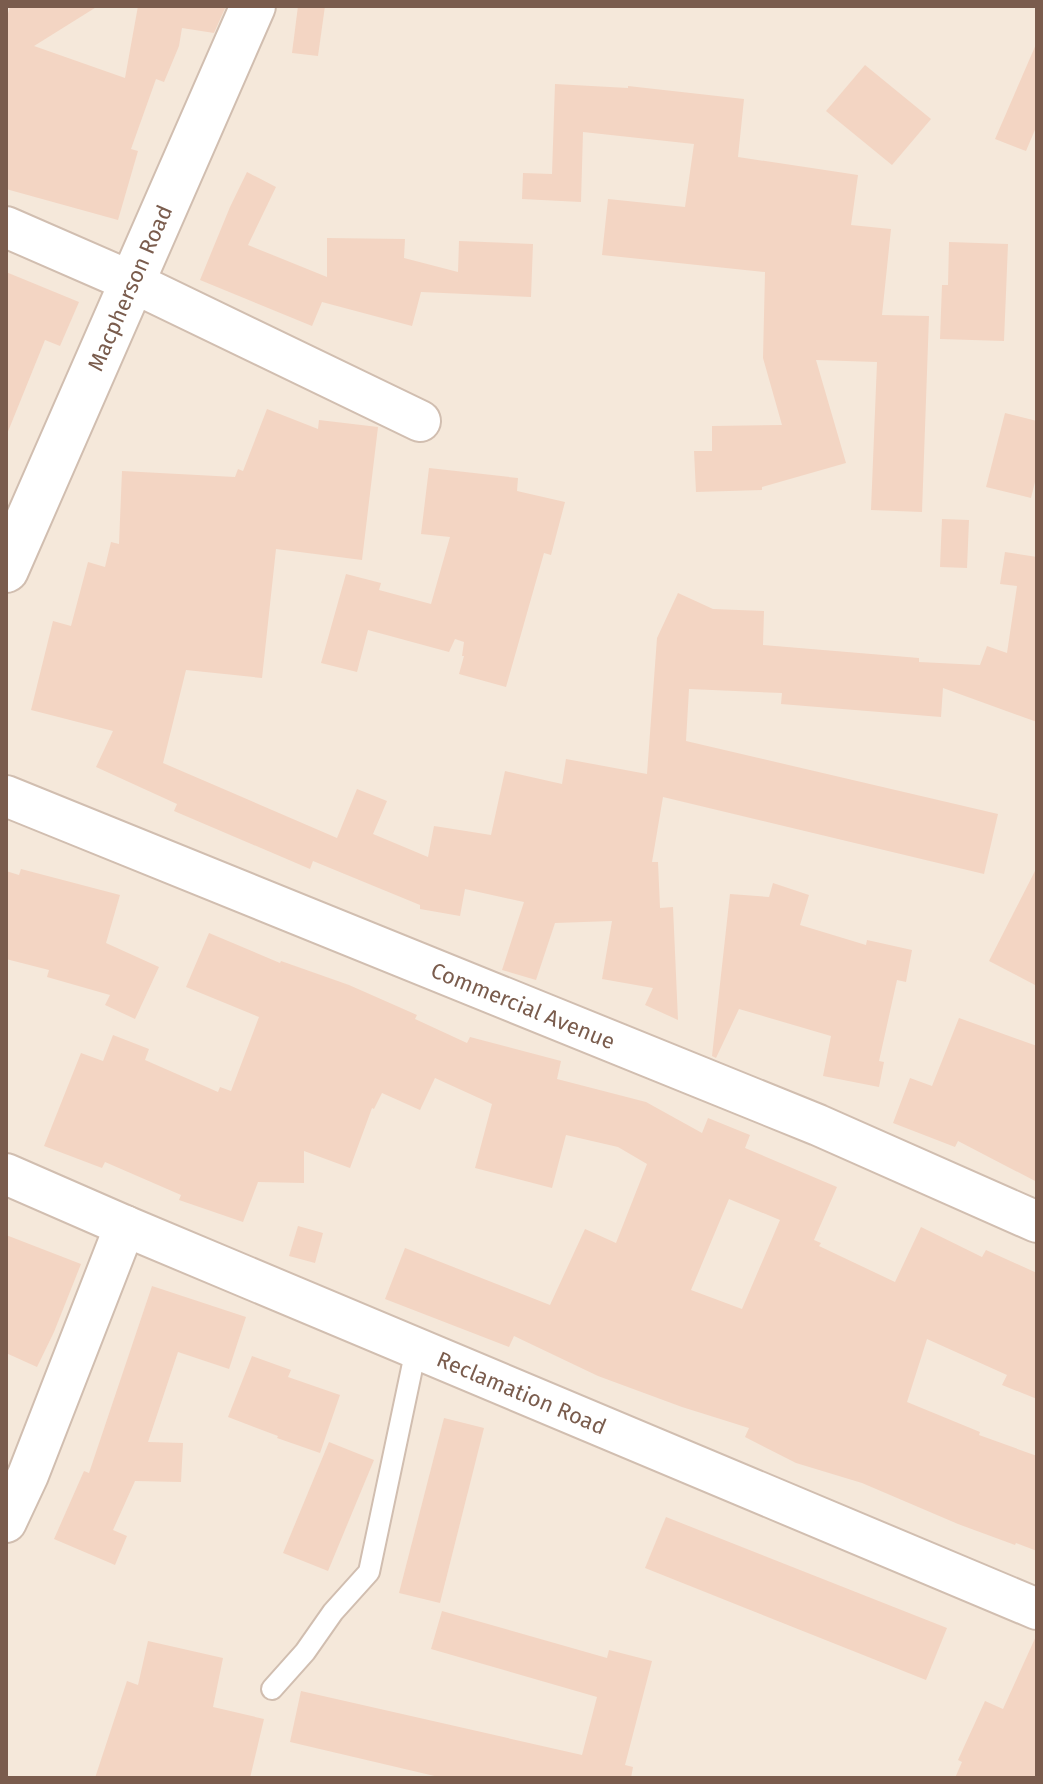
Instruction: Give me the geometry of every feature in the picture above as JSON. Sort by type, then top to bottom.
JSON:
[{"type":"street","name":"Macpherson Road","points":[[6,570],[253,6]]},
{"type":"street","points":[[6,227],[132,282],[420,421]]},
{"type":"street","name":"Commercial Avenue","points":[[6,796],[818,1125],[1037,1222]]},
{"type":"street","name":"Reclamation Road","points":[[6,1174],[1037,1609]]},
{"type":"street","points":[[6,1522],[28,1475],[125,1226]]},
{"type":"lane","points":[[272,1689],[369,1572],[416,1349]]},
{"type":"shaded area","points":[[6,6],[1037,6],[1037,1778],[6,1778]]},
{"type":"building","points":[[10,6],[98,6],[34,46],[125,78],[138,6],[226,6],[214,33],[182,28],[179,46],[164,82],[156,79],[131,149],[138,151],[118,220],[6,189],[6,21]]},
{"type":"building","points":[[298,6],[325,6],[318,56],[292,53]]},
{"type":"building","points":[[1037,42],[1037,125],[1026,151],[995,139]]},
{"type":"building","points":[[865,65],[931,119],[892,165],[826,111]]},
{"type":"building","points":[[555,84],[628,86],[744,99],[738,157],[858,175],[851,225],[891,229],[882,315],[929,316],[922,512],[871,510],[877,362],[816,360],[846,463],[762,487],[762,490],[696,492],[694,451],[712,451],[712,426],[782,425],[763,358],[765,272],[602,255],[608,199],[685,207],[694,144],[583,132],[581,202],[522,199],[523,173],[552,174]]},
{"type":"building","points":[[247,172],[276,187],[248,245],[327,277],[327,238],[405,239],[404,258],[458,272],[459,241],[533,244],[531,297],[421,292],[412,326],[322,302],[312,326],[200,280]]},
{"type":"building","points":[[949,242],[1008,244],[1004,341],[940,339],[942,285],[948,285]]},
{"type":"building","points":[[6,272],[79,302],[60,346],[45,340],[7,434],[6,434]]},
{"type":"building","points":[[267,409],[318,429],[319,420],[378,427],[362,560],[276,549],[262,678],[186,670],[163,763],[337,838],[357,789],[387,801],[373,834],[428,857],[434,826],[491,835],[505,771],[562,784],[566,759],[647,774],[657,638],[678,593],[713,609],[764,611],[763,645],[919,658],[919,662],[980,665],[987,646],[1007,653],[1017,586],[1000,584],[1005,552],[1037,557],[1037,722],[943,688],[941,717],[781,704],[782,693],[689,689],[686,741],[998,814],[984,874],[663,797],[652,862],[658,862],[660,908],[673,907],[678,1020],[645,1005],[653,988],[602,979],[612,921],[555,923],[536,980],[502,970],[524,902],[465,889],[460,916],[420,909],[420,905],[313,861],[310,869],[174,811],[177,804],[96,767],[113,731],[31,710],[53,621],[71,626],[88,562],[105,567],[111,542],[119,544],[122,471],[235,477],[238,469],[243,471]]},
{"type":"building","points":[[1005,413],[1037,421],[1037,474],[1031,498],[986,487]]},
{"type":"building","points":[[429,468],[518,478],[517,491],[565,502],[551,555],[544,553],[506,687],[459,674],[464,642],[455,639],[449,652],[368,630],[357,672],[321,663],[346,574],[381,583],[379,590],[431,604],[450,537],[421,534]]},
{"type":"building","points":[[942,519],[969,520],[967,568],[940,567]]},
{"type":"building","points":[[1037,867],[1037,986],[989,961]]},
{"type":"building","points":[[21,869],[120,895],[106,943],[159,967],[135,1019],[105,1005],[110,995],[47,977],[49,970],[6,959],[6,871],[19,875]]},
{"type":"building","points":[[773,883],[809,895],[800,925],[866,945],[867,940],[912,950],[906,982],[897,980],[879,1061],[884,1062],[879,1087],[823,1076],[831,1036],[739,1009],[716,1058],[712,1056],[730,894],[769,897]]},
{"type":"building","points":[[209,933],[280,963],[349,985],[417,1015],[415,1019],[467,1043],[470,1037],[561,1061],[557,1079],[646,1102],[702,1133],[708,1118],[750,1135],[745,1148],[837,1187],[814,1240],[821,1243],[819,1246],[895,1282],[921,1227],[982,1257],[986,1250],[1037,1273],[1037,1399],[1002,1385],[1007,1375],[927,1339],[907,1402],[980,1432],[979,1435],[1037,1456],[1037,1551],[958,1524],[862,1483],[796,1463],[745,1437],[749,1428],[598,1376],[514,1336],[509,1347],[385,1299],[405,1248],[550,1305],[585,1229],[616,1243],[647,1164],[618,1147],[566,1135],[552,1188],[475,1168],[492,1104],[435,1078],[420,1110],[382,1093],[372,1108],[350,1168],[304,1151],[304,1183],[258,1182],[243,1222],[179,1200],[181,1195],[105,1162],[102,1168],[44,1146],[81,1053],[103,1061],[113,1035],[149,1049],[145,1060],[218,1092],[220,1087],[231,1091],[259,1017],[186,987]],"holes":[[[729,1199],[780,1220],[742,1309],[691,1290]]]},
{"type":"building","points":[[959,1018],[1037,1046],[1037,1182],[958,1141],[955,1147],[893,1123],[910,1078],[932,1086]]},
{"type":"building","points":[[298,1226],[323,1233],[315,1263],[289,1256]]},
{"type":"building","points":[[6,1235],[81,1264],[37,1367],[6,1353]]},
{"type":"building","points":[[152,1286],[246,1317],[229,1369],[178,1352],[148,1442],[183,1443],[181,1482],[135,1481],[113,1530],[127,1536],[115,1565],[54,1539],[84,1471],[89,1473]]},
{"type":"building","points":[[252,1356],[291,1370],[288,1377],[340,1395],[320,1453],[228,1417]]},
{"type":"building","points":[[444,1418],[484,1428],[440,1603],[399,1593]]},
{"type":"building","points":[[329,1442],[374,1460],[328,1571],[283,1553]]},
{"type":"building","points":[[666,1517],[947,1628],[926,1680],[645,1568]]},
{"type":"building","points":[[442,1611],[607,1658],[609,1650],[652,1661],[625,1765],[633,1767],[631,1778],[443,1778],[290,1742],[301,1691],[582,1755],[597,1697],[431,1649]]},
{"type":"building","points":[[1037,1634],[1037,1778],[955,1778],[962,1762],[958,1760],[985,1701],[1003,1709]]},
{"type":"building","points":[[148,1641],[223,1658],[213,1707],[264,1719],[250,1778],[95,1778],[127,1681],[138,1685]]}]
